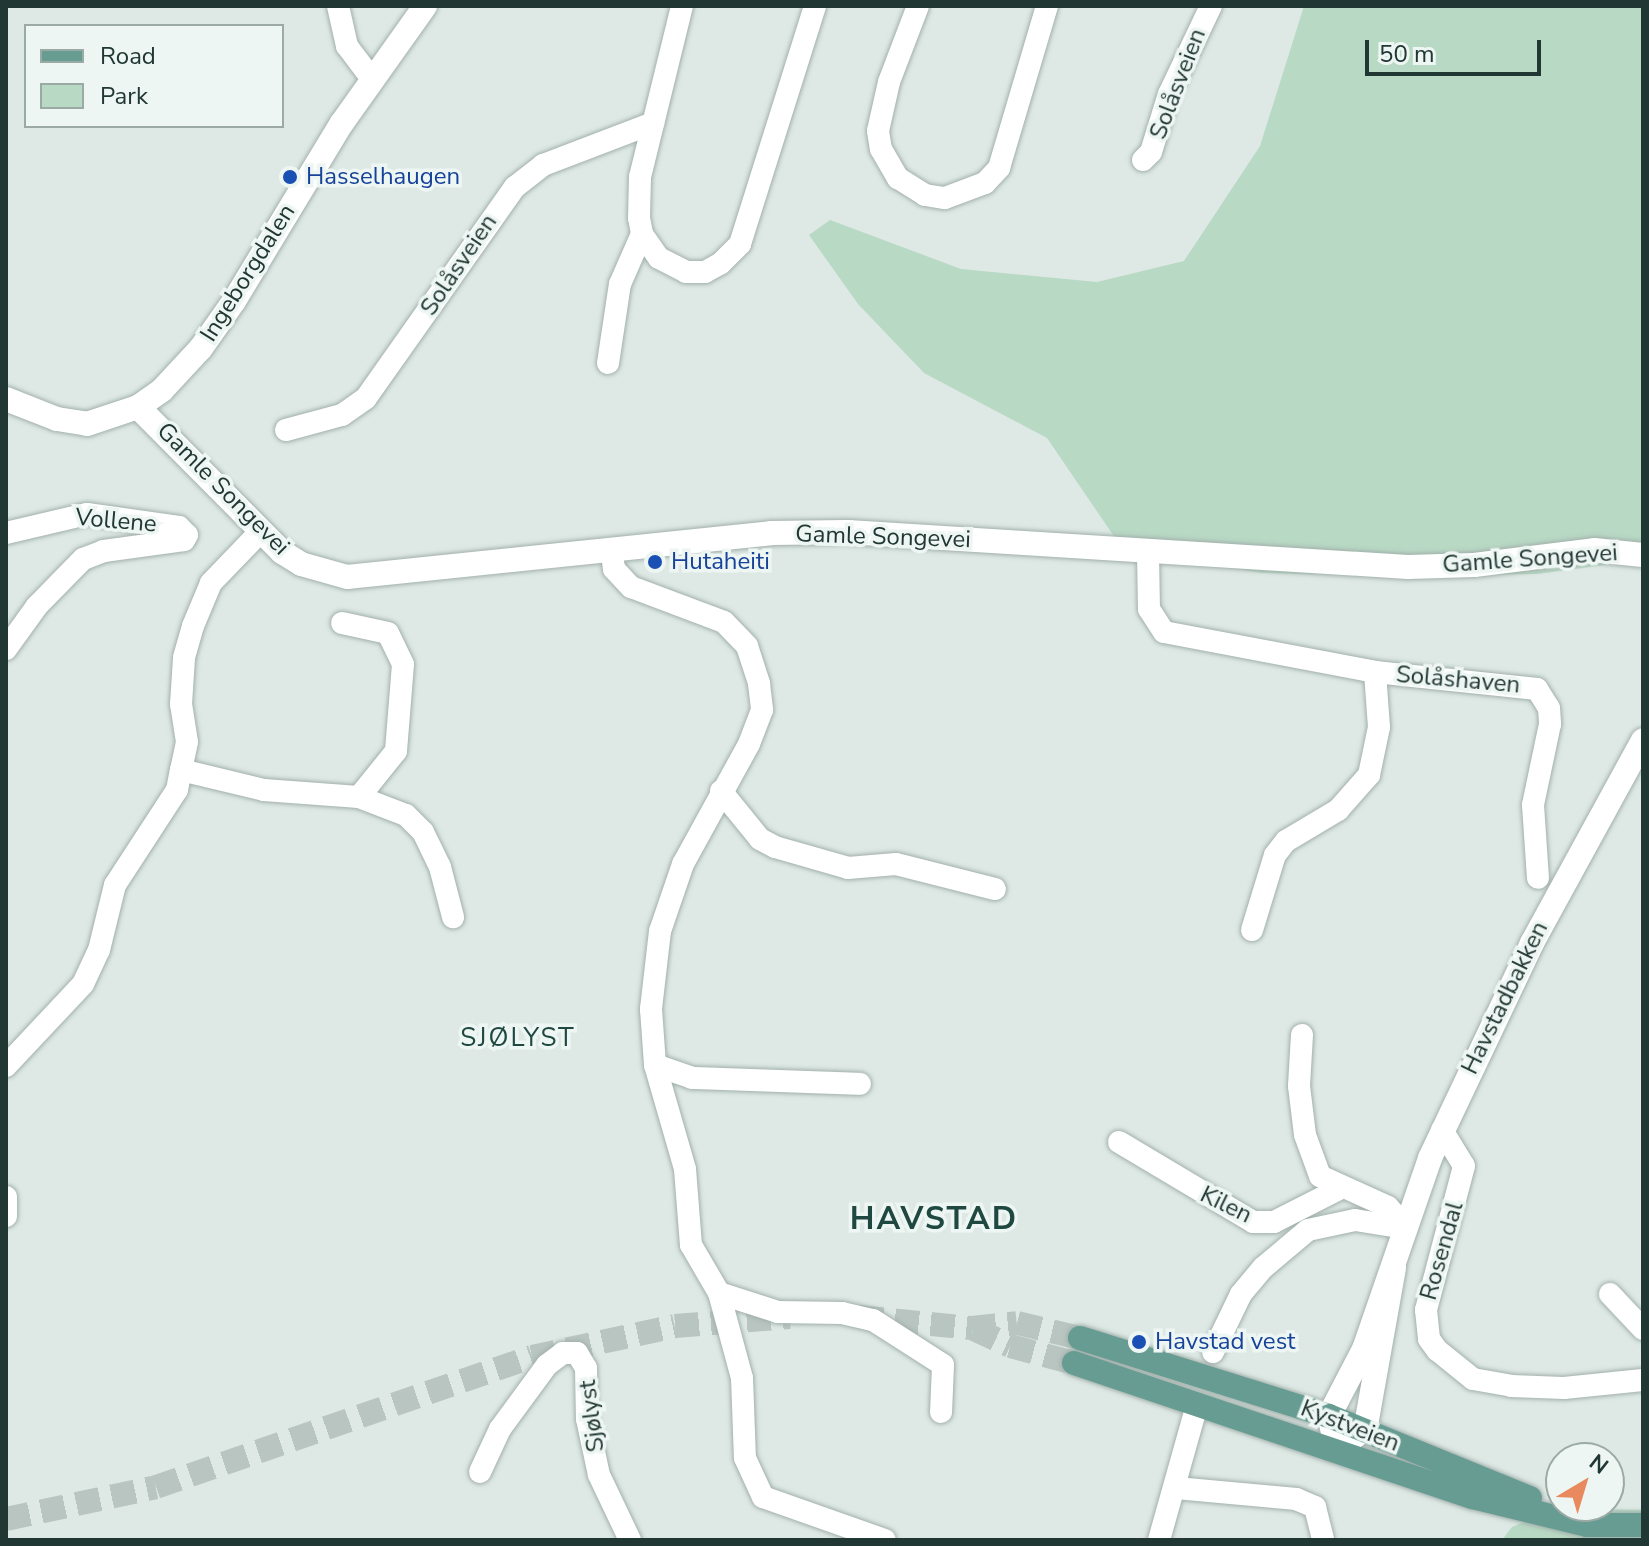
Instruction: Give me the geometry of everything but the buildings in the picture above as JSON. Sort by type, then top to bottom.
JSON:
[{"type":"main road","name":"Ingeborgdalen","points":[[138,407],[201,348],[371,78],[425,6]]},
{"type":"main road","name":"Gamle Songevei","points":[[6,399],[57,419],[87,424],[138,407],[260,532],[301,564],[347,577],[612,553],[771,533],[848,532],[1408,567],[1474,565],[1594,550],[1643,555]]},
{"type":"main road","name":"Havstadbakken","points":[[1329,1416],[1364,1349],[1442,1130],[1532,943],[1643,740]]},
{"type":"main road","name":"Havstadbakken","points":[[1363,1430],[1375,1393],[1394,1268]]},
{"type":"main road","name":"Kystveien","points":[[1080,1338],[1329,1416],[1481,1480],[1616,1524]]},
{"type":"main road","name":"Kystveien","points":[[1074,1363],[1473,1497],[1587,1525],[1643,1525]]},
{"type":"main road","points":[[1329,1416],[1337,1450],[1363,1430]]},
{"type":"street","points":[[338,6],[347,46],[371,78]]},
{"type":"street","points":[[608,363],[620,284],[642,234],[640,177],[682,6]]},
{"type":"street","points":[[642,234],[659,258],[686,272],[705,272],[721,263],[740,244],[815,6]]},
{"type":"street","points":[[918,6],[889,82],[878,131],[881,149],[898,178],[925,195],[945,198],[985,183],[999,168],[1047,6]]},
{"type":"street","name":"Solåsveien","points":[[1143,160],[1151,152],[1169,94],[1211,6]]},
{"type":"street","name":"Solåsveien","points":[[286,430],[342,415],[366,398],[515,187],[543,165],[653,123]]},
{"type":"street","name":"Vollene","points":[[6,533],[87,514],[179,527],[187,535],[184,540],[104,551],[83,559],[37,606],[6,649]]},
{"type":"street","points":[[6,1066],[70,1000],[94,965],[115,885],[177,790],[187,742],[181,704],[184,658],[193,626],[211,583],[260,532]]},
{"type":"street","points":[[612,553],[620,579],[724,622],[747,646],[762,710],[749,744],[683,864],[660,931],[651,1009],[655,1065],[685,1169],[691,1245],[719,1293],[738,1363],[745,1458],[763,1497],[885,1540]]},
{"type":"street","name":"Solåshaven","points":[[1148,553],[1149,609],[1164,632],[1375,672],[1462,684],[1526,685],[1544,695],[1550,724],[1533,805],[1538,878]]},
{"type":"street","points":[[342,623],[388,633],[403,664],[396,751],[359,797]]},
{"type":"street","name":"Solåshaven","points":[[1252,930],[1275,855],[1286,841],[1338,810],[1369,775],[1379,727],[1375,672]]},
{"type":"street","points":[[181,770],[264,790],[359,797],[406,815],[423,832],[440,867],[453,917]]},
{"type":"street","points":[[721,791],[760,839],[775,847],[848,868],[896,864],[995,889]]},
{"type":"street","points":[[1302,1035],[1299,1086],[1305,1135],[1320,1176],[1339,1189],[1388,1207],[1406,1228]]},
{"type":"street","points":[[655,1065],[692,1078],[860,1084]]},
{"type":"street","name":"Rosendal","points":[[1442,1130],[1464,1166],[1426,1310],[1429,1339],[1437,1350],[1473,1379],[1511,1386],[1564,1388],[1643,1380]]},
{"type":"street","name":"Kilen","points":[[1119,1142],[1253,1222],[1274,1222],[1339,1189]]},
{"type":"street","points":[[6,1197],[6,1216]]},
{"type":"street","points":[[1213,1352],[1241,1294],[1264,1267],[1308,1230],[1355,1220],[1406,1228]]},
{"type":"street","points":[[719,1293],[778,1312],[842,1313],[873,1320],[943,1365],[941,1412]]},
{"type":"street","points":[[1610,1294],[1643,1329]]},
{"type":"street","name":"Sjølyst","points":[[480,1472],[500,1429],[547,1365],[563,1353],[577,1353],[586,1368],[587,1419],[599,1475],[630,1540]]},
{"type":"street","points":[[1159,1540],[1195,1412]]},
{"type":"street","points":[[1176,1488],[1296,1499],[1317,1510],[1323,1540]]},
{"type":"green space","points":[[1304,6],[1643,6],[1643,560],[1537,574],[1397,576],[1262,573],[1124,551],[1047,438],[924,373],[858,304],[809,235],[830,220],[961,269],[1097,282],[1184,261],[1260,146]]},
{"type":"green space","points":[[1625,1510],[1643,1510],[1643,1540],[1502,1540],[1512,1527],[1545,1513],[1545,1522],[1625,1522]]},
{"type":"tunnel","points":[[6,1519],[156,1487],[532,1357],[675,1326],[790,1317]]},
{"type":"tunnel","points":[[859,1317],[972,1328],[1017,1323],[1080,1338]]},
{"type":"tunnel","points":[[974,1329],[1010,1346],[1074,1363]]},
{"type":"place","name":"Hasselhaugen","points":[[290,177]]},
{"type":"place","name":"Hutaheiti","points":[[655,562]]},
{"type":"place","name":"Havstad vest","points":[[1139,1342]]},
{"type":"district","name":"SJØLYST","points":[[518,1038]]},
{"type":"district","name":"HAVSTAD","points":[[934,1219]]}]
